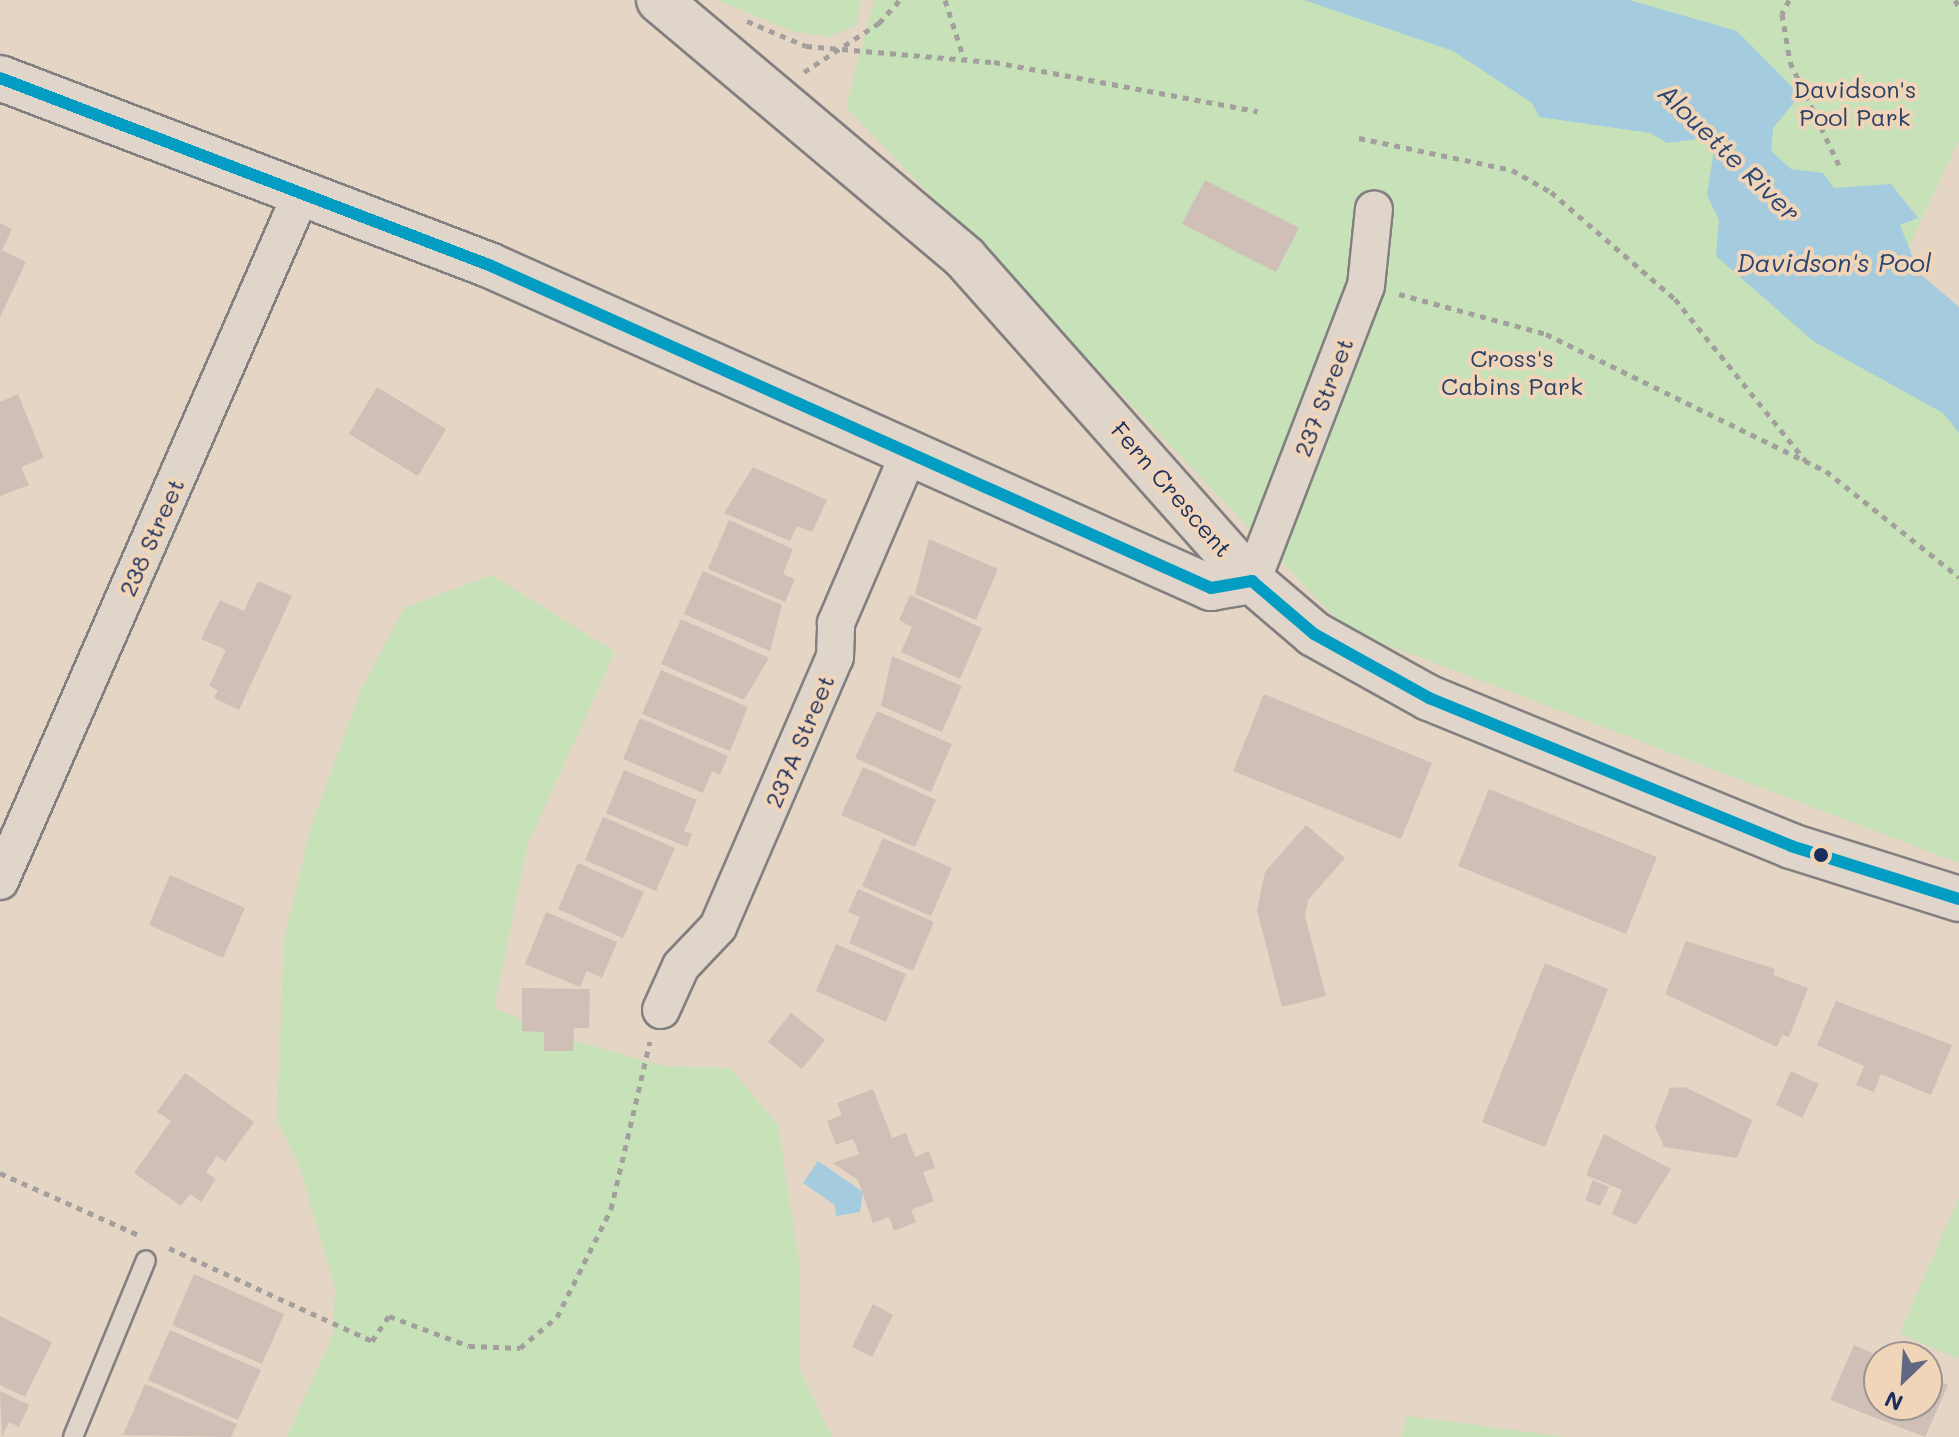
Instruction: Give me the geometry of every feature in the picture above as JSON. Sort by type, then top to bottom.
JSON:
[{"type":"street","name":"Fern Crescent","points":[[659,0],[965,258],[1252,581],[1314,634],[1429,698],[1791,846],[1959,899]]},
{"type":"street","points":[[0,78],[489,265],[907,458],[1211,588],[1252,581]]},
{"type":"street","name":"238 Street","points":[[0,881],[302,192]]},
{"type":"street","name":"237 Street","points":[[1252,581],[1366,286],[1374,209]]},
{"type":"street","name":"237A Street","points":[[661,1010],[681,966],[718,927],[835,657],[836,623],[907,458]]},
{"type":"lane","points":[[73,1437],[146,1260]]},
{"type":"path","points":[[802,82],[808,67],[842,48],[900,0]]},
{"type":"path","points":[[945,0],[964,59]]},
{"type":"path","points":[[1789,0],[1782,14],[1790,62],[1839,165]]},
{"type":"path","points":[[1955,0],[1959,7]]},
{"type":"path","points":[[741,18],[806,46],[964,59],[1257,111]]},
{"type":"path","points":[[1359,138],[1512,170],[1551,192],[1675,299],[1806,461]]},
{"type":"path","points":[[1366,286],[1546,334],[1806,461],[1959,577]]},
{"type":"path","points":[[0,1173],[372,1341],[389,1316],[469,1346],[520,1348],[557,1317],[611,1209],[661,1010]]},
{"type":"green space","points":[[717,0],[861,0],[857,25],[830,37],[795,32]]},
{"type":"green space","name":"Cross's Cabins Park","points":[[874,0],[1426,0],[1659,97],[1959,399],[1959,863],[1346,629],[846,107]]},
{"type":"green space","name":"Davidson's Pool Park","points":[[1589,0],[1959,0],[1959,140],[1895,276]]},
{"type":"green space","points":[[492,575],[615,652],[527,846],[494,1008],[564,1038],[663,1066],[730,1068],[778,1125],[800,1269],[800,1371],[832,1437],[287,1437],[333,1335],[335,1288],[299,1165],[277,1120],[284,939],[310,830],[361,690],[404,608]]},
{"type":"green space","points":[[1959,1197],[1959,1355],[1957,1359],[1943,1353],[1943,1341],[1918,1341],[1900,1333]]},
{"type":"green space","points":[[1406,1416],[1566,1437],[1402,1437]]},
{"type":"water","points":[[1304,0],[1629,0],[1737,31],[1800,95],[1773,128],[1771,151],[1791,169],[1823,173],[1834,188],[1891,184],[1918,218],[1900,225],[1919,273],[1959,307],[1959,433],[1943,413],[1813,341],[1716,256],[1719,220],[1707,195],[1714,149],[1698,139],[1667,143],[1650,133],[1539,117],[1532,103],[1453,51]]},
{"type":"water","points":[[818,1161],[863,1192],[860,1212],[836,1216],[835,1205],[803,1183]]},
{"type":"building","points":[[1205,180],[1299,228],[1276,272],[1182,224]]},
{"type":"building","points":[[0,223],[12,229],[2,250],[26,262],[0,317]]},
{"type":"building","points":[[377,387],[446,429],[418,476],[349,434]]},
{"type":"building","points":[[18,394],[44,458],[21,467],[29,485],[0,496],[0,402]]},
{"type":"building","points":[[753,467],[827,500],[812,532],[797,526],[790,541],[724,513]]},
{"type":"building","points":[[729,520],[793,549],[783,574],[795,579],[785,602],[708,569]]},
{"type":"building","points":[[929,539],[998,569],[976,620],[915,594]]},
{"type":"building","points":[[703,571],[782,605],[770,651],[684,614]]},
{"type":"building","points":[[258,581],[292,596],[239,710],[214,698],[218,690],[209,686],[226,650],[201,639],[220,600],[244,611]]},
{"type":"building","points":[[910,595],[982,628],[960,679],[901,652],[912,627],[899,620]]},
{"type":"building","points":[[681,619],[769,658],[744,700],[661,664]]},
{"type":"building","points":[[892,656],[962,686],[942,732],[881,706]]},
{"type":"building","points":[[661,670],[748,707],[730,751],[642,714]]},
{"type":"building","points":[[1264,694],[1432,763],[1401,839],[1233,771]]},
{"type":"building","points":[[877,711],[952,744],[931,792],[855,758]]},
{"type":"building","points":[[640,718],[728,756],[720,775],[712,771],[703,793],[623,759]]},
{"type":"building","points":[[863,767],[936,800],[915,847],[841,815]]},
{"type":"building","points":[[624,770],[697,800],[684,831],[692,834],[687,847],[606,813]]},
{"type":"building","points":[[1489,789],[1657,857],[1626,934],[1458,866]]},
{"type":"building","points":[[603,817],[675,848],[656,891],[585,860]]},
{"type":"building","points":[[1306,825],[1345,858],[1308,900],[1305,916],[1326,996],[1282,1007],[1257,910],[1265,872]]},
{"type":"building","points":[[883,838],[952,868],[931,916],[862,886]]},
{"type":"building","points":[[578,863],[644,892],[623,938],[558,909]]},
{"type":"building","points":[[170,875],[245,908],[223,958],[149,925]]},
{"type":"building","points":[[858,889],[934,922],[913,971],[849,943],[860,917],[848,912]]},
{"type":"building","points":[[546,912],[617,942],[602,978],[587,971],[580,987],[525,964]]},
{"type":"building","points":[[1686,941],[1775,969],[1773,975],[1808,988],[1789,1037],[1782,1035],[1777,1047],[1665,994]]},
{"type":"building","points":[[836,944],[906,974],[886,1022],[816,991]]},
{"type":"building","points":[[1545,963],[1608,989],[1545,1147],[1482,1122]]},
{"type":"building","points":[[522,988],[590,989],[589,1028],[574,1028],[573,1051],[544,1051],[544,1032],[522,1031]]},
{"type":"building","points":[[1836,1001],[1952,1045],[1931,1095],[1881,1074],[1874,1092],[1856,1085],[1864,1066],[1817,1045]]},
{"type":"building","points":[[791,1013],[825,1040],[802,1069],[768,1042]]},
{"type":"building","points":[[1791,1071],[1819,1084],[1802,1118],[1776,1105]]},
{"type":"building","points":[[185,1073],[254,1122],[225,1162],[217,1156],[206,1172],[216,1179],[201,1202],[190,1194],[181,1206],[134,1173],[171,1121],[157,1112]]},
{"type":"building","points":[[1685,1087],[1752,1120],[1737,1158],[1664,1147],[1655,1126],[1670,1088]]},
{"type":"building","points":[[873,1089],[892,1138],[906,1133],[915,1157],[929,1151],[935,1168],[923,1172],[934,1201],[911,1210],[916,1222],[894,1231],[889,1217],[873,1223],[858,1180],[833,1163],[859,1154],[853,1139],[836,1145],[827,1121],[842,1115],[837,1103]]},
{"type":"building","points":[[1604,1134],[1671,1169],[1636,1225],[1612,1214],[1622,1190],[1586,1175]]},
{"type":"building","points":[[1593,1180],[1609,1187],[1600,1206],[1585,1200]]},
{"type":"building","points":[[194,1274],[284,1314],[262,1364],[172,1325]]},
{"type":"building","points":[[873,1304],[893,1315],[872,1357],[852,1347]]},
{"type":"building","points":[[0,1316],[52,1342],[25,1397],[0,1385]]},
{"type":"building","points":[[170,1330],[261,1370],[238,1420],[148,1380]]},
{"type":"building","points":[[1854,1345],[1863,1349],[1863,1413],[1830,1400]]},
{"type":"building","points":[[145,1384],[237,1424],[231,1437],[123,1435]]},
{"type":"building","points":[[0,1391],[29,1405],[19,1427],[9,1422],[2,1437]]},
{"type":"building","points":[[1884,1421],[1932,1421],[1925,1437]]},
{"type":"transit line","points":[[0,78],[489,265],[1211,588],[1252,581],[1314,634],[1429,698],[1791,846],[1959,899]]},
{"type":"water label","name":"Alouette River","points":[[1729,153]]},
{"type":"water label","name":"Davidson's Pool","points":[[1834,263]]}]
